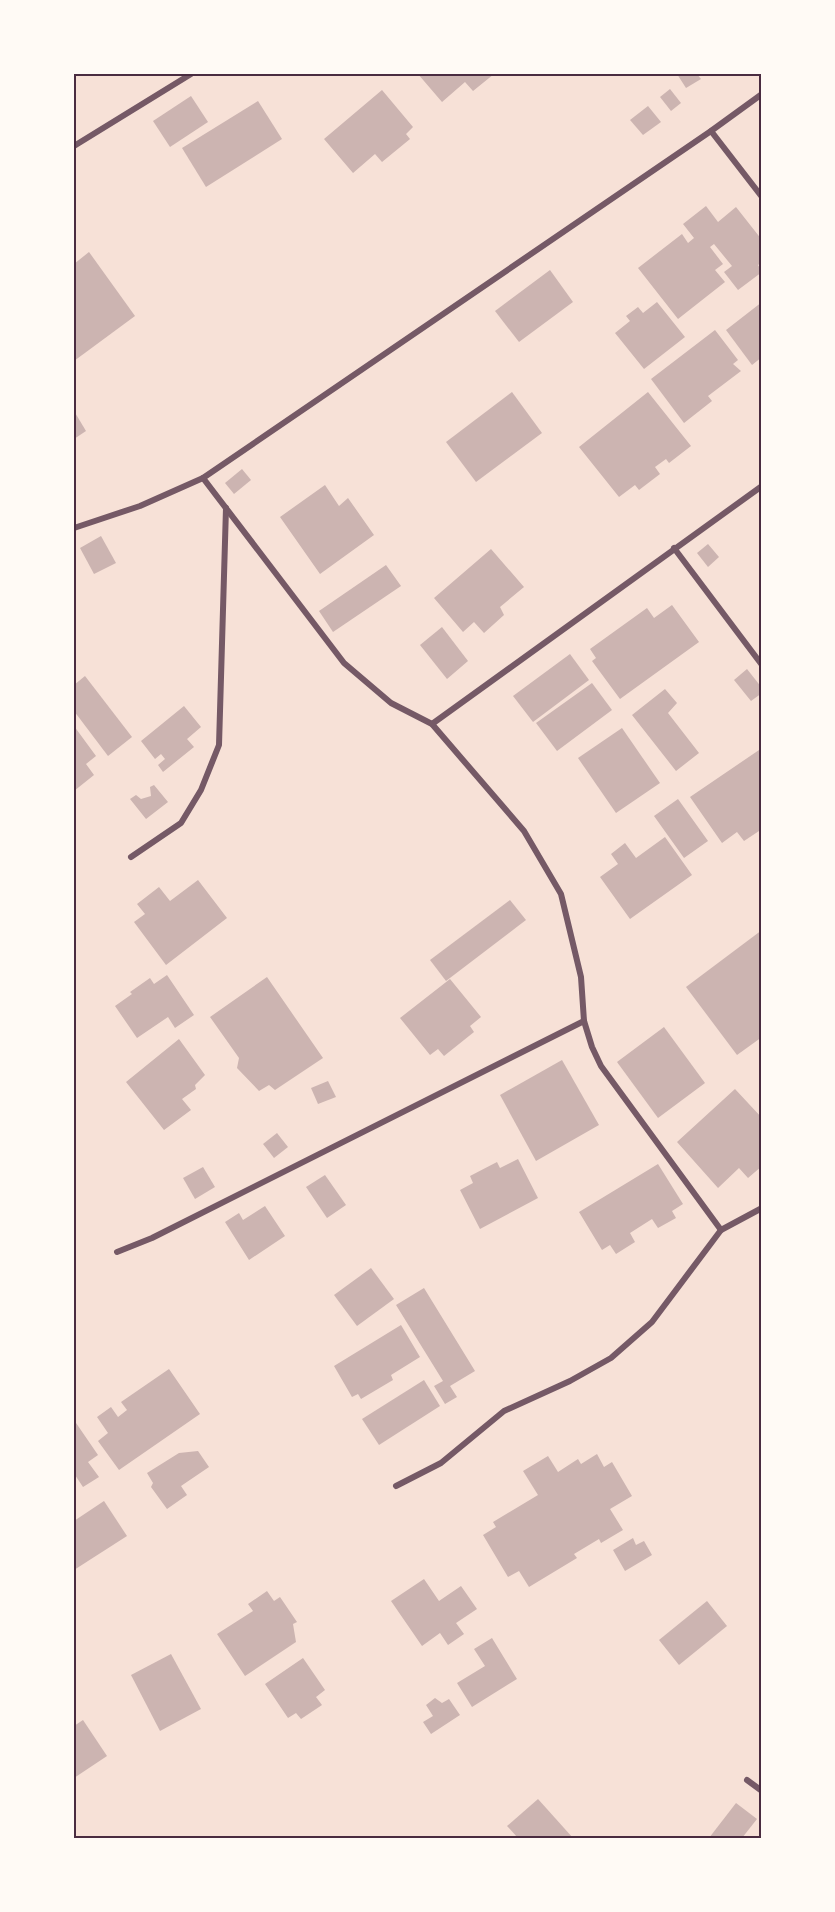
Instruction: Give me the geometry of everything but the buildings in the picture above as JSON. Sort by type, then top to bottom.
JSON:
[{"type":"street","points":[[74,146],[191,74]]},
{"type":"street","points":[[74,528],[140,506],[203,478],[762,94]]},
{"type":"street","points":[[711,131],[762,197]]},
{"type":"street","points":[[203,478],[344,663],[390,703],[432,724],[469,764],[524,831],[561,894],[582,977],[584,1020],[592,1047],[601,1066],[721,1230]]},
{"type":"street","points":[[432,724],[762,486]]},
{"type":"street","points":[[131,857],[180,823],[201,790],[219,745],[226,508]]},
{"type":"street","points":[[674,548],[762,665]]},
{"type":"street","points":[[117,1252],[152,1238],[584,1020]]},
{"type":"street","points":[[396,1486],[441,1463],[504,1412],[570,1381],[611,1358],[652,1322],[721,1230],[762,1208]]},
{"type":"street","points":[[747,1780],[762,1791]]}]
